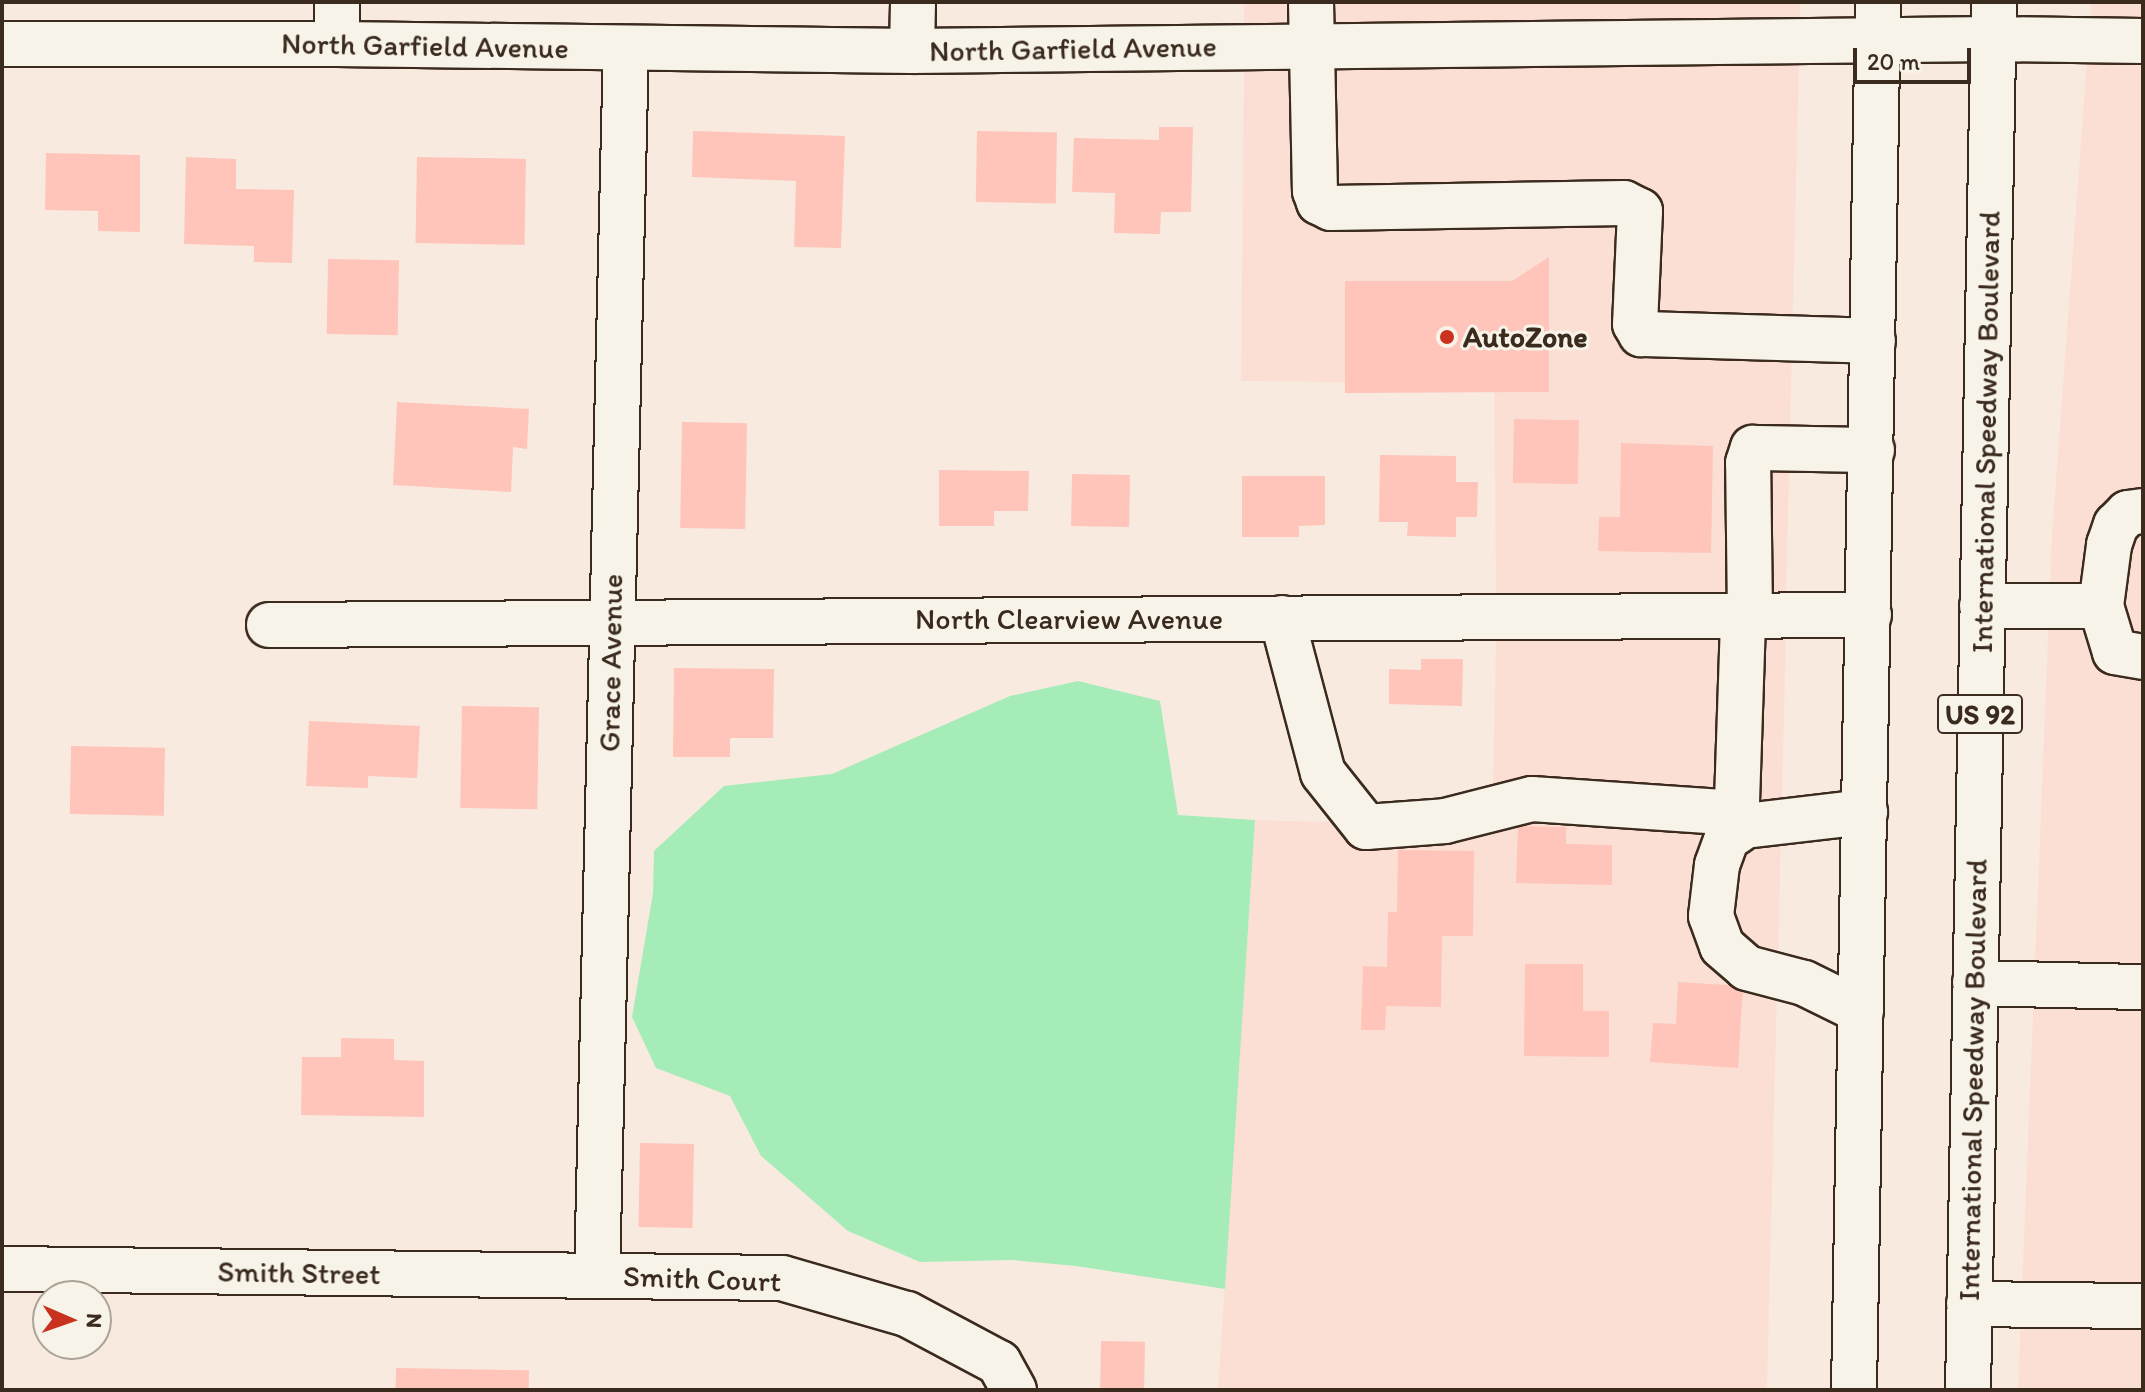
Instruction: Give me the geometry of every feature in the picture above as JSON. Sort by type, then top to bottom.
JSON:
[{"type":"street","points":[[912,51],[913,2]]},
{"type":"street","points":[[1311,2],[1315,191],[1319,202],[1331,208],[1624,203],[1640,211],[1635,324],[1641,334],[1873,341]]},
{"type":"street","name":"North Garfield Avenue","points":[[2,44],[337,23],[626,49],[912,51],[1312,47],[1878,21],[1994,20],[2143,41]]},
{"type":"street","name":"International Speedway Boulevard","points":[[1968,1390],[1994,20]]},
{"type":"street","points":[[1854,1390],[1878,21]]},
{"type":"street","name":"Grace Avenue","points":[[597,1276],[626,49]]},
{"type":"street","points":[[1861,1011],[1804,983],[1747,968],[1722,946],[1711,916],[1717,865],[1736,823],[1746,616],[1748,463],[1753,448],[1872,450]]},
{"type":"street","points":[[2143,511],[2128,513],[2116,525],[2109,545],[2101,606],[2115,652],[2143,657]]},
{"type":"street","points":[[1982,606],[2101,606]]},
{"type":"street","name":"North Clearview Avenue","points":[[269,625],[612,620],[1869,615]]},
{"type":"street","points":[[1282,618],[1323,773],[1366,827],[1445,821],[1532,799],[1745,826],[1865,812]]},
{"type":"street","points":[[1975,983],[2143,987]]},
{"type":"street","name":"Smith Street","points":[[2,1269],[597,1276]]},
{"type":"street","name":"Smith Court","points":[[597,1276],[782,1278],[907,1314],[999,1363],[1014,1390]]},
{"type":"street","points":[[1969,1304],[2143,1306]]},
{"type":"shaded area","points":[[1244,2],[1800,2],[1800,21],[1244,27]]},
{"type":"shaded area","points":[[2091,2],[2143,2],[2143,20],[2091,20]]},
{"type":"shaded area","points":[[2087,60],[2143,61],[2143,1390],[2018,1390],[2052,534]]},
{"type":"shaded area","points":[[1799,62],[1786,596],[1496,597],[1494,384],[1241,381],[1244,67]]},
{"type":"shaded area","points":[[1786,636],[1767,1390],[1218,1390],[1255,820],[1492,826],[1496,638]]},
{"type":"green space","points":[[1078,681],[1160,701],[1178,815],[1255,820],[1225,1289],[1076,1266],[1012,1260],[920,1262],[848,1231],[761,1156],[730,1096],[656,1068],[632,1017],[653,893],[654,851],[724,786],[832,774],[1010,696]]},
{"type":"building","points":[[1159,127],[1193,127],[1191,212],[1161,212],[1160,234],[1114,233],[1115,193],[1072,192],[1074,138],[1159,140]]},
{"type":"building","points":[[693,131],[845,136],[841,248],[794,247],[796,181],[692,177]]},
{"type":"building","points":[[977,131],[1057,132],[1056,203],[976,202]]},
{"type":"building","points":[[46,153],[140,155],[140,232],[98,231],[98,211],[45,210]]},
{"type":"building","points":[[186,157],[236,159],[236,189],[294,190],[292,263],[254,262],[254,246],[184,244]]},
{"type":"building","points":[[417,157],[526,159],[524,245],[415,243]]},
{"type":"building","name":"AutoZone","points":[[1549,257],[1549,392],[1345,393],[1345,281],[1512,281]]},
{"type":"building","points":[[328,259],[399,260],[398,335],[327,334]]},
{"type":"building","points":[[397,402],[529,409],[527,449],[513,447],[511,492],[393,485]]},
{"type":"building","points":[[1514,419],[1579,420],[1578,484],[1513,483]]},
{"type":"building","points":[[682,422],[747,423],[745,529],[680,528]]},
{"type":"building","points":[[1621,443],[1713,446],[1711,553],[1598,551],[1599,517],[1620,517]]},
{"type":"building","points":[[1380,455],[1456,456],[1456,482],[1478,482],[1477,517],[1456,517],[1456,537],[1407,536],[1408,522],[1379,522]]},
{"type":"building","points":[[939,470],[1029,471],[1028,511],[994,511],[994,526],[939,526]]},
{"type":"building","points":[[1072,474],[1130,475],[1129,527],[1071,526]]},
{"type":"building","points":[[1242,476],[1325,476],[1325,525],[1299,526],[1299,537],[1242,537]]},
{"type":"building","points":[[1421,659],[1463,659],[1462,706],[1389,704],[1389,669],[1421,670]]},
{"type":"building","points":[[674,668],[774,669],[773,738],[730,738],[730,757],[673,757]]},
{"type":"building","points":[[462,706],[539,707],[537,809],[460,808]]},
{"type":"building","points":[[309,721],[420,726],[417,778],[368,776],[368,788],[306,786]]},
{"type":"building","points":[[71,746],[165,748],[164,816],[70,814]]},
{"type":"building","points":[[1518,826],[1566,827],[1566,844],[1612,845],[1612,885],[1516,883]]},
{"type":"building","points":[[1398,850],[1474,851],[1473,936],[1442,936],[1441,1007],[1386,1006],[1385,1030],[1361,1030],[1363,966],[1387,967],[1388,912],[1397,912]]},
{"type":"building","points":[[1525,964],[1583,964],[1583,1011],[1609,1011],[1609,1057],[1524,1056]]},
{"type":"building","points":[[1678,982],[1743,986],[1738,1068],[1650,1062],[1653,1023],[1676,1024]]},
{"type":"building","points":[[341,1038],[394,1039],[394,1060],[424,1061],[424,1117],[301,1115],[302,1057],[341,1057]]},
{"type":"building","points":[[640,1143],[694,1144],[693,1228],[639,1227]]},
{"type":"building","points":[[1101,1341],[1145,1342],[1144,1390],[1100,1390]]},
{"type":"building","points":[[396,1368],[529,1370],[529,1390],[396,1390]]},
{"type":"place","name":"AutoZone","points":[[1447,337]]}]
